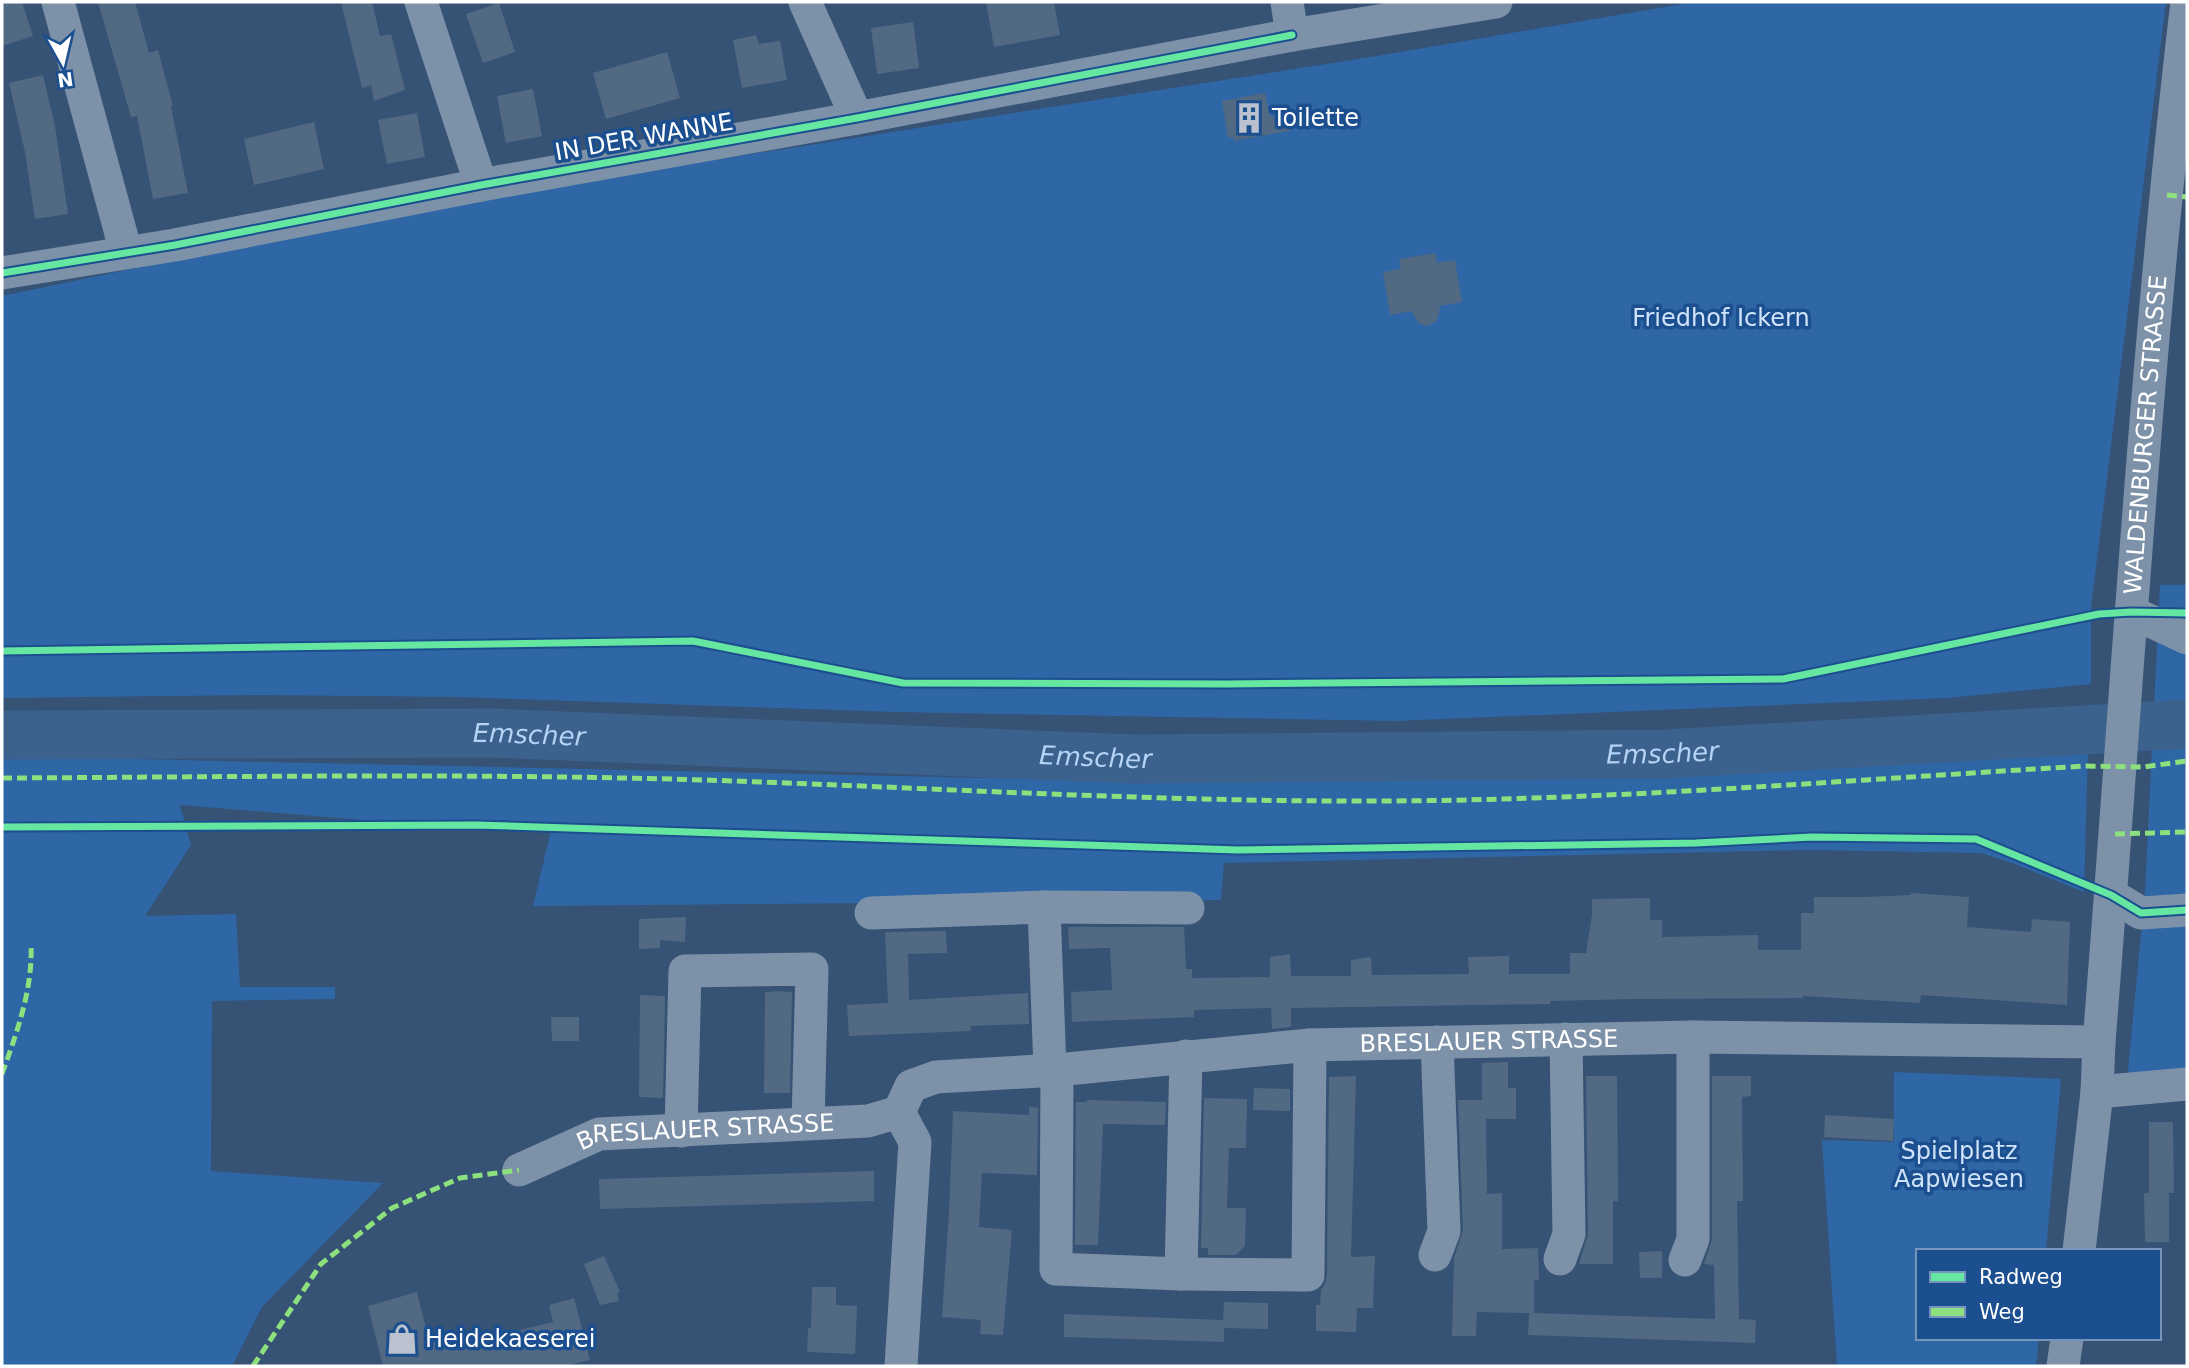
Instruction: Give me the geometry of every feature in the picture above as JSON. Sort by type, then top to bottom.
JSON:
[{"type":"street","points":[[58,2],[126,252]]},
{"type":"street","points":[[421,2],[481,185]]},
{"type":"street","points":[[805,2],[857,118]]},
{"type":"street","points":[[1287,2],[1292,35]]},
{"type":"street","name":"IN DER WANNE","points":[[2,273],[175,245],[481,185],[857,118],[1448,6],[1496,2]]},
{"type":"street","name":"WALDENBURGER STRASSE","points":[[2079,1249],[2097,1092],[2131,612],[2177,196],[2178,79],[2187,2]]},
{"type":"street","points":[[2131,612],[2187,638]]},
{"type":"street","points":[[2111,895],[2141,913],[2187,910]]},
{"type":"street","points":[[1044,907],[1054,1070],[1056,1269],[1308,1275],[1310,1045]]},
{"type":"street","points":[[871,913],[1044,907],[1188,908]]},
{"type":"street","points":[[681,1131],[685,971],[812,970],[808,1124]]},
{"type":"street","points":[[1685,1260],[1693,1239],[1693,1037]]},
{"type":"street","name":"BRESLAUER STRASSE","points":[[519,1170],[599,1134],[868,1121],[899,1112],[911,1086],[936,1077],[1054,1070],[1310,1045],[1693,1037],[2099,1042]]},
{"type":"street","points":[[1560,1259],[1569,1234],[1566,1039]]},
{"type":"street","points":[[1435,1255],[1444,1231],[1437,1042]]},
{"type":"street","points":[[1181,1274],[1186,1056]]},
{"type":"street","points":[[2097,1092],[2187,1084]]},
{"type":"street","points":[[899,1112],[915,1142],[901,1366]]},
{"type":"street","points":[[2063,1366],[2067,1340]]},
{"type":"green space","name":"Friedhof Ickern","points":[[1694,2],[2166,2],[2091,608],[2091,684],[1948,698],[1396,721],[895,712],[459,697],[261,695],[2,698],[2,296],[465,199],[1377,56]]},
{"type":"green space","points":[[2160,585],[2187,585],[2187,1071],[2127,1081],[2145,891]]},
{"type":"green space","points":[[2088,749],[2084,892],[1981,853],[1808,850],[1224,863],[1221,900],[533,906],[551,830],[446,827],[180,805],[191,845],[145,916],[236,914],[240,987],[335,987],[335,999],[212,1001],[211,1171],[383,1183],[262,1307],[232,1366],[2,1366],[2,756],[986,778],[1365,781]]},
{"type":"green space","name":"Spielplatz Aapwiesen","points":[[1894,1072],[2061,1079],[2046,1249],[1916,1249],[1916,1340],[2039,1340],[2036,1366],[1837,1366],[1822,1140],[1894,1142]]},
{"type":"building","points":[[2,2],[22,2],[33,36],[2,46]]},
{"type":"building","points":[[98,2],[135,2],[149,53],[158,50],[173,106],[188,193],[153,199],[137,116],[131,117]]},
{"type":"building","points":[[341,2],[372,2],[380,36],[391,34],[405,90],[374,101],[371,85],[362,88]]},
{"type":"building","points":[[986,2],[1054,2],[1060,35],[994,47]]},
{"type":"building","points":[[499,3],[515,52],[483,63],[466,14]]},
{"type":"building","points":[[913,22],[919,68],[877,74],[871,28]]},
{"type":"building","points":[[756,35],[759,44],[780,41],[787,80],[742,88],[733,40]]},
{"type":"building","points":[[667,52],[680,98],[606,119],[593,73]]},
{"type":"building","points":[[43,75],[55,126],[68,214],[35,219],[25,152],[9,83]]},
{"type":"building","points":[[533,89],[542,136],[506,143],[497,96]]},
{"type":"building","name":"Toilette","points":[[1265,93],[1269,114],[1293,130],[1234,141],[1233,137],[1228,138],[1222,101]]},
{"type":"building","points":[[417,113],[425,157],[387,164],[378,120]]},
{"type":"building","points":[[314,122],[324,169],[254,185],[244,139]]},
{"type":"building","points":[[1435,253],[1437,263],[1455,260],[1462,302],[1440,306],[1438,318],[1427,326],[1419,323],[1411,311],[1390,315],[1383,272],[1401,269],[1399,259]]},
{"type":"building","points":[[1911,893],[1969,897],[1967,927],[2031,932],[2032,919],[2070,922],[2067,1005],[1921,995],[1920,1003],[1803,996],[1291,1008],[1291,1027],[1272,1029],[1271,1008],[1194,1010],[1194,1017],[1072,1022],[1071,992],[1112,990],[1110,948],[1069,949],[1068,927],[1184,927],[1186,969],[1192,969],[1192,978],[1270,977],[1270,957],[1290,954],[1291,976],[1351,976],[1351,960],[1371,957],[1372,975],[1469,974],[1468,957],[1509,956],[1509,974],[1570,974],[1570,953],[1586,953],[1592,899],[1650,898],[1650,920],[1662,920],[1662,937],[1758,935],[1758,950],[1801,950],[1801,913],[1814,913],[1814,897],[1866,897]]},
{"type":"building","points":[[686,917],[685,942],[660,940],[660,948],[639,949],[639,919]]},
{"type":"building","points":[[946,931],[947,953],[908,954],[909,1000],[1028,993],[1029,1024],[970,1026],[971,1031],[849,1036],[847,1005],[888,1003],[885,932]]},
{"type":"building","points":[[765,992],[792,992],[790,1093],[764,1093]]},
{"type":"building","points":[[640,995],[665,996],[663,1098],[639,1097]]},
{"type":"building","points":[[551,1017],[579,1017],[579,1041],[552,1041]]},
{"type":"building","points":[[1508,1062],[1508,1088],[1516,1088],[1516,1119],[1486,1119],[1487,1194],[1502,1193],[1502,1249],[1538,1248],[1539,1280],[1534,1280],[1534,1313],[1715,1319],[1714,1265],[1704,1264],[1712,1239],[1712,1076],[1751,1076],[1751,1096],[1742,1097],[1743,1201],[1737,1201],[1739,1319],[1756,1320],[1755,1343],[1528,1335],[1529,1313],[1477,1312],[1476,1336],[1452,1336],[1454,1258],[1463,1230],[1458,1100],[1482,1100],[1482,1063]]},
{"type":"building","points":[[1356,1076],[1351,1257],[1375,1256],[1373,1308],[1357,1308],[1356,1332],[1316,1331],[1316,1305],[1320,1305],[1321,1289],[1327,1275],[1329,1077]]},
{"type":"building","points":[[1586,1076],[1617,1076],[1618,1201],[1613,1201],[1613,1264],[1579,1264],[1588,1234]]},
{"type":"building","points":[[1254,1088],[1290,1089],[1290,1111],[1253,1110]]},
{"type":"building","points":[[1204,1098],[1247,1099],[1246,1148],[1229,1148],[1227,1208],[1246,1208],[1245,1246],[1236,1255],[1208,1255],[1208,1248],[1201,1248]]},
{"type":"building","points":[[1076,1102],[1166,1102],[1165,1125],[1103,1124],[1098,1245],[1075,1245]]},
{"type":"building","points":[[1029,1107],[1038,1108],[1037,1175],[982,1173],[979,1227],[1012,1230],[1003,1335],[980,1334],[981,1320],[942,1317],[953,1111],[1029,1115]]},
{"type":"building","points":[[1825,1115],[1894,1119],[1893,1141],[1824,1137]]},
{"type":"building","points":[[2149,1122],[2173,1122],[2174,1193],[2165,1193],[2169,1194],[2169,1242],[2145,1242],[2144,1193],[2149,1193]]},
{"type":"building","points":[[874,1171],[874,1201],[600,1209],[599,1179]]},
{"type":"building","points":[[1662,1251],[1662,1278],[1640,1278],[1639,1252]]},
{"type":"building","points":[[604,1256],[620,1292],[617,1293],[619,1301],[600,1305],[584,1264]]},
{"type":"building","points":[[812,1287],[836,1287],[836,1305],[857,1306],[855,1354],[807,1352],[808,1328],[811,1328]]},
{"type":"building","points":[[417,1292],[429,1341],[480,1328],[483,1339],[553,1322],[549,1305],[574,1298],[590,1360],[564,1366],[383,1366],[368,1306]]},
{"type":"building","points":[[1224,1302],[1268,1303],[1268,1329],[1224,1328],[1224,1342],[1064,1337],[1064,1314],[1223,1320]]},
{"type":"waterway","name":"Emscher","points":[[2,735],[492,733],[1136,759],[1665,754],[2187,724]]},
{"type":"marked path","points":[[2167,195],[2187,197]]},
{"type":"marked path","points":[[2,778],[616,778],[1191,799],[1353,801],[1628,794],[2086,766],[2143,767],[2187,761]]},
{"type":"marked path","points":[[2115,834],[2187,832]]},
{"type":"marked path","points":[[2,1074],[27,994],[31,944]]},
{"type":"marked path","points":[[253,1366],[321,1264],[392,1208],[460,1178],[519,1170]]},
{"type":"cycle path","points":[[2,273],[175,245],[481,185],[857,118],[1292,35]]},
{"type":"cycle path","points":[[2,651],[693,641],[903,683],[1227,684],[1783,679],[2099,614],[2187,613]]},
{"type":"cycle path","points":[[2,827],[476,825],[1238,850],[1696,843],[1812,837],[1976,839],[2111,895],[2141,913],[2187,910]]},
{"type":"place","name":"Toilette","points":[[1249,118]]},
{"type":"place","name":"Heidekaeserei","points":[[402,1339]]}]
